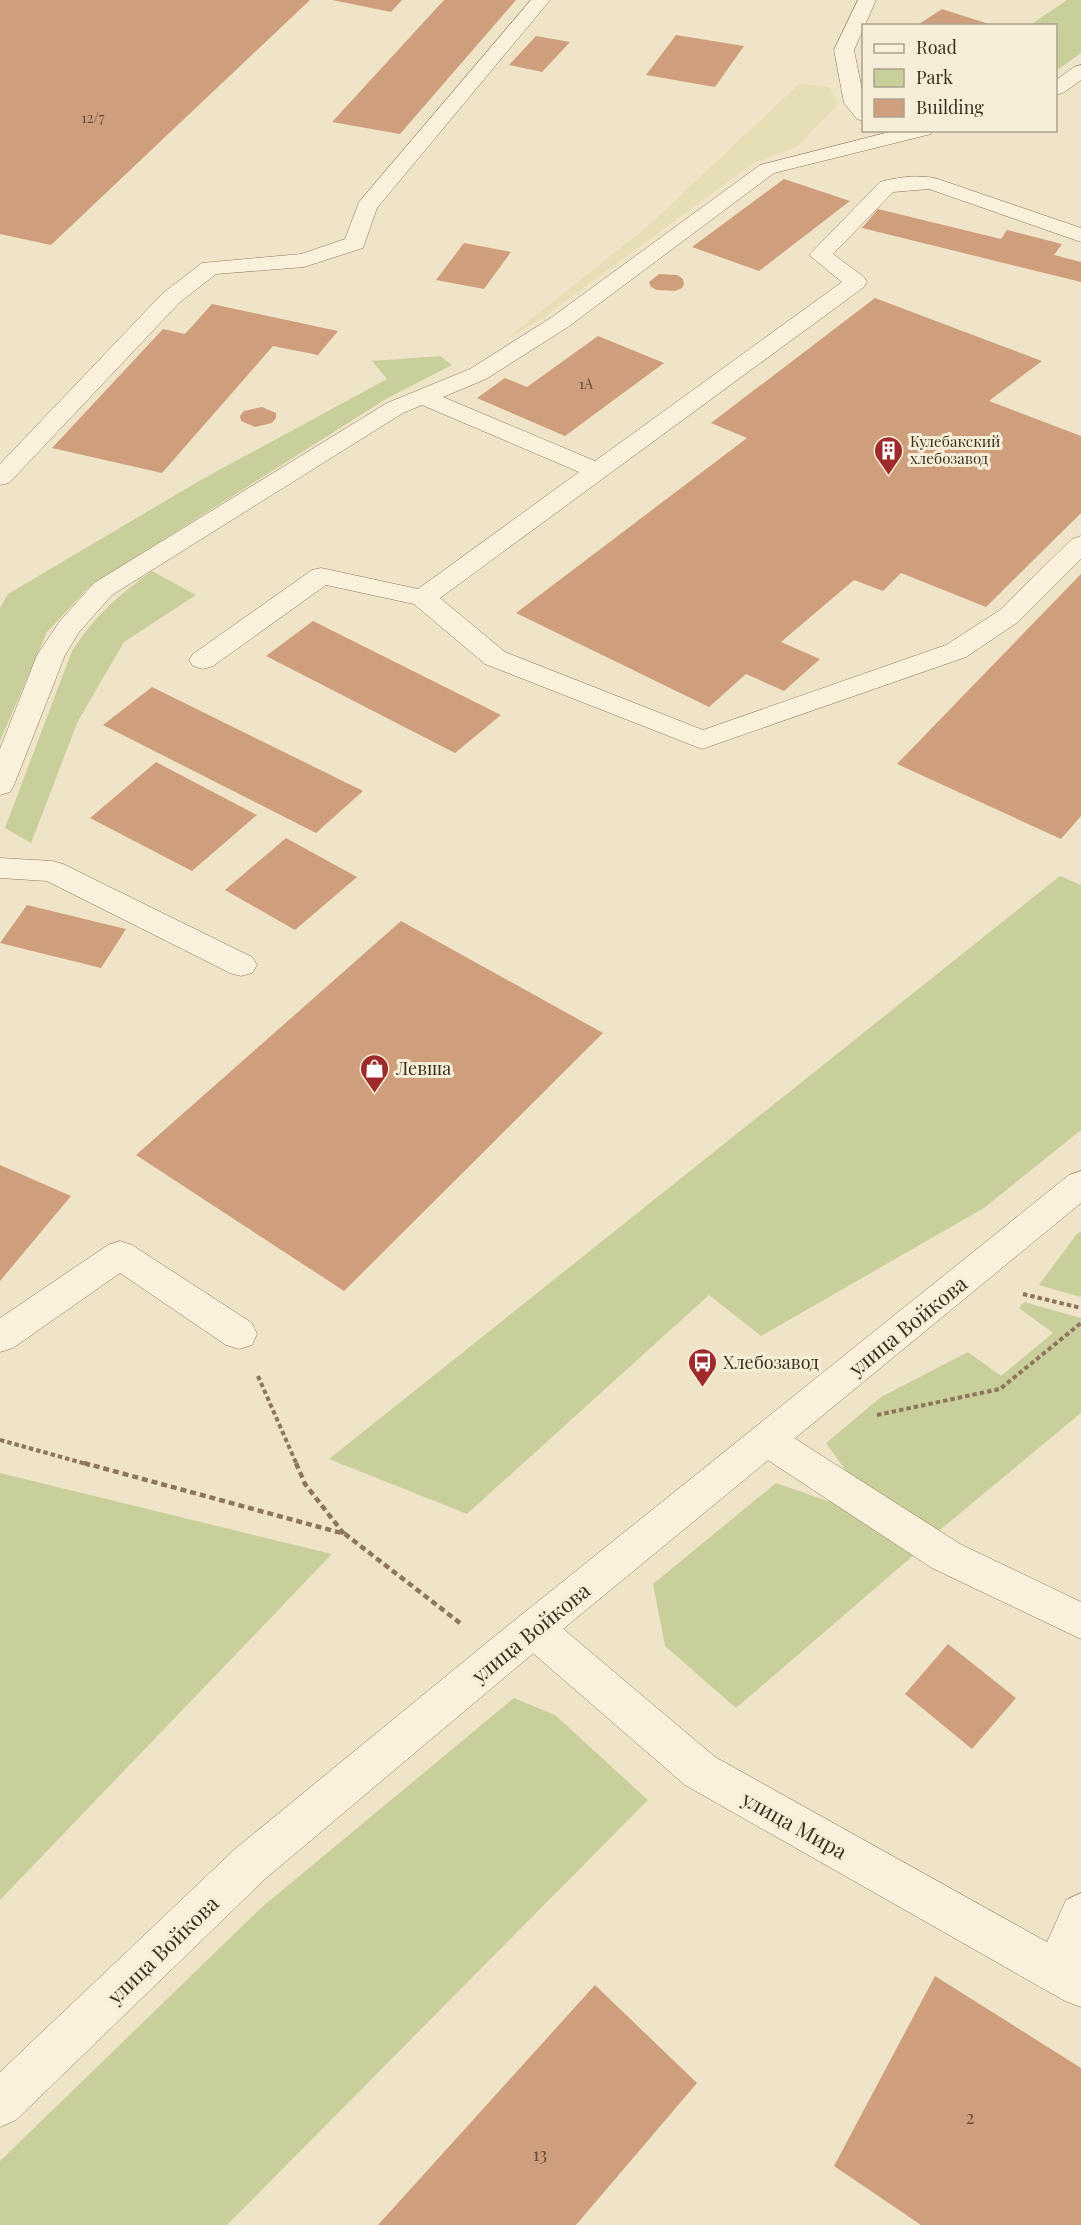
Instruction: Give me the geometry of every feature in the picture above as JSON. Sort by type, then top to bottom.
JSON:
[{"type":"street","points":[[0,478],[171,298],[210,268],[304,260],[355,243],[367,207],[541,0]]},
{"type":"street","points":[[862,113],[854,103],[844,50],[867,0]]},
{"type":"street","points":[[1061,94],[1081,71]]},
{"type":"street","points":[[0,785],[51,656],[69,627],[103,589],[395,408],[478,374],[561,322],[768,169],[879,136],[909,132]]},
{"type":"street","points":[[423,598],[856,282],[820,255],[888,186],[931,183],[1081,235]]},
{"type":"street","points":[[420,396],[597,471]]},
{"type":"street","points":[[202,660],[321,576],[423,598],[495,658],[702,740],[956,651],[1009,616],[1081,544]]},
{"type":"street","points":[[0,868],[52,871],[241,965]]},
{"type":"street","name":"улица Войкова","points":[[0,2104],[250,1864],[534,1629],[1081,1184]]},
{"type":"street","points":[[0,1337],[120,1255],[239,1334]]},
{"type":"street","points":[[766,1440],[946,1556],[1081,1621]]},
{"type":"street","name":"улица Мира","points":[[534,1629],[700,1771],[1069,1978]]},
{"type":"street","points":[[1069,1978],[1081,1915]]},
{"type":"path","points":[[1020,1293],[1081,1308]]},
{"type":"path","points":[[876,1415],[1000,1389],[1081,1323]]},
{"type":"path","points":[[239,1334],[305,1484],[345,1534],[464,1626]]},
{"type":"path","points":[[0,1440],[345,1534]]},
{"type":"shaded area","points":[[799,84],[830,87],[838,104],[797,147],[755,162],[544,317],[505,340],[648,226]]},
{"type":"green space","points":[[1067,0],[1081,0],[1081,53],[1057,70],[1057,24],[1031,24]]},
{"type":"green space","points":[[440,356],[452,365],[386,399],[90,586],[47,632],[0,741],[0,608],[8,594],[199,481],[387,379],[372,361]]},
{"type":"green space","points":[[152,571],[196,595],[124,642],[78,721],[31,843],[5,828],[72,651],[108,607]]},
{"type":"green space","points":[[1060,876],[1081,885],[1081,1130],[984,1208],[761,1336],[709,1295],[467,1514],[329,1459]]},
{"type":"green space","points":[[1081,1231],[1081,1297],[1039,1285],[1076,1235]]},
{"type":"green space","points":[[1024,1302],[1081,1318],[1081,1413],[935,1534],[859,1489],[826,1443],[881,1397],[968,1352],[1001,1376],[1053,1333],[1019,1308]]},
{"type":"green space","points":[[0,1473],[332,1554],[0,1900]]},
{"type":"green space","points":[[776,1483],[848,1508],[915,1554],[736,1708],[665,1646],[653,1584]]},
{"type":"green space","points":[[514,1698],[555,1715],[648,1800],[227,2225],[0,2225],[0,2161],[262,1907]]},
{"type":"building","points":[[0,0],[310,0],[51,245],[0,234]]},
{"type":"building","points":[[332,0],[402,0],[391,12]]},
{"type":"building","points":[[444,0],[516,0],[400,134],[332,122]]},
{"type":"building","points":[[942,9],[989,24],[919,24]]},
{"type":"building","points":[[676,35],[744,46],[715,87],[646,75]]},
{"type":"building","points":[[536,36],[570,42],[542,72],[509,65]]},
{"type":"building","points":[[784,179],[850,201],[759,271],[692,247]]},
{"type":"building","points":[[878,209],[1001,239],[1007,230],[1062,244],[1054,255],[1081,262],[1081,282],[862,228]]},
{"type":"building","points":[[464,243],[511,252],[484,289],[436,280]]},
{"type":"building","points":[[659,274],[677,275],[683,279],[682,288],[675,291],[657,290],[651,287],[649,282]]},
{"type":"building","name":"Кулебакский хлебозавод","points":[[875,298],[1042,361],[989,401],[1081,436],[1081,513],[986,607],[901,573],[883,591],[854,580],[781,642],[820,659],[784,691],[746,674],[709,707],[516,613],[747,438],[711,423]]},
{"type":"building","points":[[212,304],[338,331],[318,355],[273,346],[162,473],[52,448],[163,329],[185,334]]},
{"type":"building","points":[[598,336],[664,363],[565,436],[477,398],[505,378],[527,387]]},
{"type":"building","points":[[262,407],[276,413],[276,418],[272,423],[255,427],[241,421],[240,416],[244,411]]},
{"type":"building","points":[[1081,574],[1081,816],[1061,839],[897,764]]},
{"type":"building","points":[[313,621],[501,715],[455,753],[266,656]]},
{"type":"building","points":[[152,687],[363,791],[316,833],[103,725]]},
{"type":"building","points":[[156,762],[257,815],[192,871],[90,818]]},
{"type":"building","points":[[286,838],[357,877],[295,930],[225,890]]},
{"type":"building","points":[[27,905],[126,929],[101,968],[0,943]]},
{"type":"building","points":[[401,921],[603,1033],[344,1291],[136,1155]]},
{"type":"building","points":[[0,1165],[71,1196],[0,1281]]},
{"type":"building","points":[[948,1644],[1016,1698],[972,1749],[905,1694]]},
{"type":"building","points":[[935,1976],[1081,2068],[1081,2225],[921,2225],[834,2166]]},
{"type":"building","points":[[595,1985],[697,2083],[576,2225],[378,2225]]},
{"type":"place","name":"Кулебакский хлебозавод","points":[[889,476]]},
{"type":"place","name":"Левша","points":[[375,1094]]},
{"type":"place","name":"Хлебозавод","points":[[702,1388]]}]
